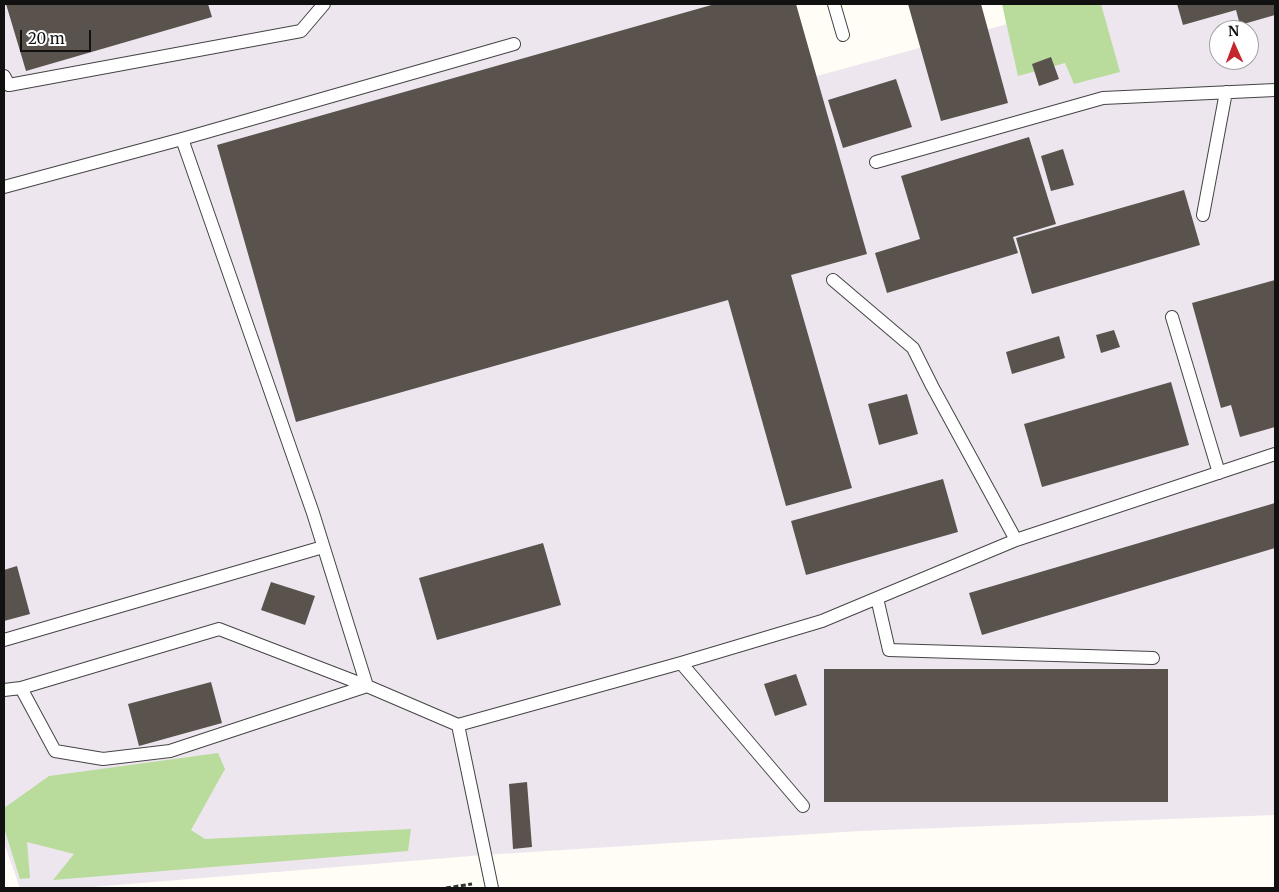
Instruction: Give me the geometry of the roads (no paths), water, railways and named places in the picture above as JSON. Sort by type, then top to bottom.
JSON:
[{"type":"lane","points":[[4,76],[9,85],[301,31],[324,4]]},
{"type":"lane","points":[[834,4],[843,35]]},
{"type":"lane","points":[[4,187],[182,139],[514,44]]},
{"type":"lane","points":[[876,162],[1103,98],[1275,90]]},
{"type":"lane","points":[[1203,215],[1226,92]]},
{"type":"lane","points":[[182,139],[323,547],[367,686]]},
{"type":"lane","points":[[834,280],[913,348],[1016,540]]},
{"type":"lane","points":[[1172,317],[1219,473]]},
{"type":"lane","points":[[4,690],[21,688],[219,629],[367,686],[458,725],[681,663],[822,621],[1016,540],[1275,454]]},
{"type":"lane","points":[[4,640],[323,547]]},
{"type":"lane","points":[[877,598],[889,650],[1153,658]]},
{"type":"lane","points":[[681,663],[803,806]]},
{"type":"lane","points":[[21,688],[55,751],[103,759],[170,751],[367,686]]},
{"type":"lane","points":[[458,725],[491,885]]}]
